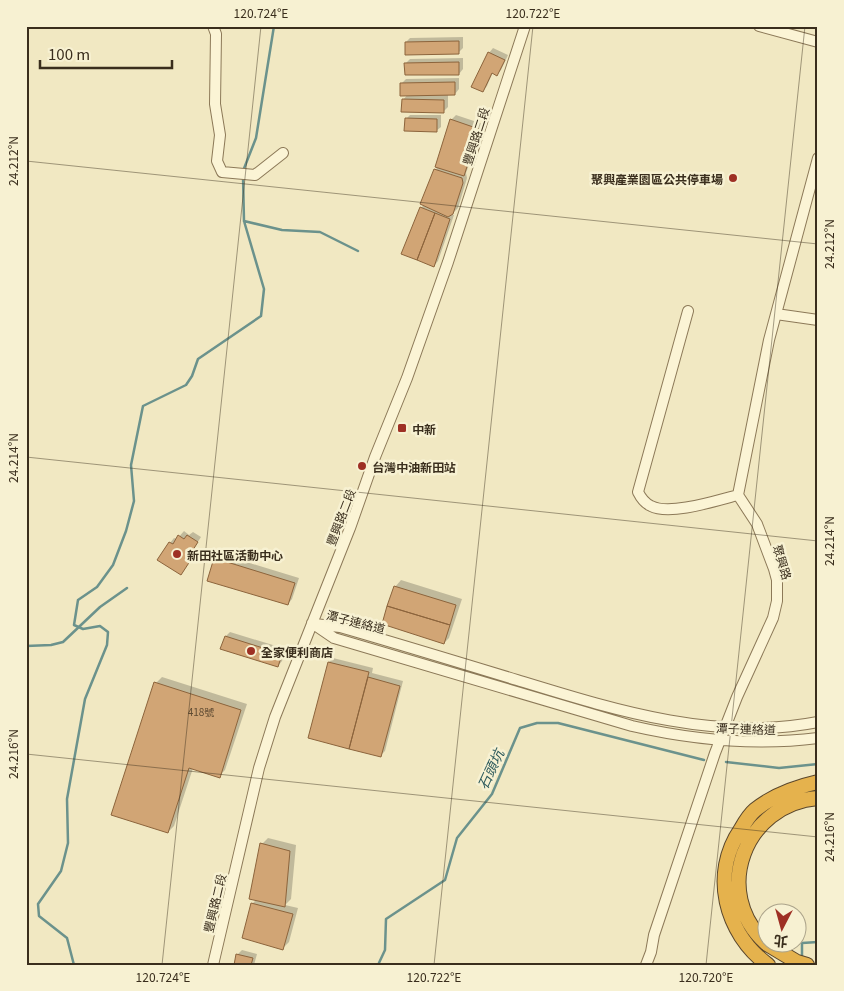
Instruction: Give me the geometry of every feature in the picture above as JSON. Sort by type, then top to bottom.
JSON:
[{"type":"highway","points":[[768,965],[752,949],[732,921],[725,892],[728,852],[736,835],[755,810],[786,792],[818,782]]},
{"type":"highway","points":[[756,932],[752,928],[742,904],[738,876],[742,856],[749,841],[767,820],[794,803],[818,798]]},
{"type":"highway","points":[[784,954],[797,962],[807,965]]},
{"type":"street","points":[[213,26],[216,34],[215,104],[220,135],[217,161],[222,172],[255,175],[283,153]]},
{"type":"street","name":"豐興路二段","points":[[213,965],[259,768],[275,717],[407,378],[445,271],[525,26]]},
{"type":"street","points":[[759,26],[818,42]]},
{"type":"street","points":[[688,311],[638,492],[646,503],[660,509],[700,505],[738,495],[776,314],[818,158]]},
{"type":"street","points":[[776,314],[818,320]]},
{"type":"street","name":"聚興路","points":[[646,965],[654,935],[705,782],[737,697],[773,618],[777,601],[777,580],[774,569],[757,524],[738,495]]},
{"type":"street","name":"潭子連絡道","points":[[312,624],[340,627],[623,711],[690,725],[766,729],[818,722]]},
{"type":"street","name":"潭子連絡道","points":[[312,624],[334,638],[606,720],[671,734],[721,740],[764,742],[818,738]]},
{"type":"building","points":[[459,41],[459,54],[405,55],[405,42]]},
{"type":"building","points":[[488,52],[505,60],[497,76],[492,73],[483,92],[471,87]]},
{"type":"building","points":[[459,62],[459,75],[405,75],[404,63]]},
{"type":"building","points":[[455,82],[455,95],[400,96],[400,83]]},
{"type":"building","points":[[402,99],[444,100],[444,113],[401,112]]},
{"type":"building","points":[[405,118],[437,119],[437,132],[404,131]]},
{"type":"building","points":[[450,119],[479,129],[464,176],[435,167]]},
{"type":"building","points":[[434,169],[462,178],[463,183],[453,214],[448,217],[420,204]]},
{"type":"building","points":[[420,207],[435,213],[417,260],[401,254]]},
{"type":"building","points":[[435,213],[450,219],[434,267],[417,260]]},
{"type":"building","name":"新田社區活動中心","points":[[178,535],[184,539],[187,535],[198,542],[191,553],[194,555],[181,575],[157,560],[169,542],[173,544]]},
{"type":"building","points":[[214,558],[295,583],[288,605],[207,581]]},
{"type":"building","points":[[394,586],[456,605],[450,625],[387,606]]},
{"type":"building","points":[[387,606],[450,625],[444,644],[382,624]]},
{"type":"building","name":"全家便利商店","points":[[225,636],[282,654],[278,667],[220,649]]},
{"type":"building","points":[[328,662],[369,672],[349,749],[308,738]]},
{"type":"building","points":[[368,677],[400,686],[381,757],[349,749]]},
{"type":"building","points":[[154,682],[241,710],[220,778],[189,768],[168,833],[111,815]]},
{"type":"building","points":[[260,843],[290,851],[285,907],[249,899]]},
{"type":"building","points":[[251,903],[293,914],[283,950],[242,938]]},
{"type":"building","points":[[236,954],[253,958],[251,965],[234,965]]},
{"type":"waterway","points":[[243,171],[256,138],[274,26]]},
{"type":"waterway","points":[[74,965],[67,938],[39,916],[38,904],[61,871],[68,843],[67,799],[85,699],[107,645],[108,632],[100,626],[83,629],[74,625],[78,600],[97,587],[113,565],[126,531],[134,501],[131,465],[143,406],[186,385],[192,376],[198,359],[261,316],[264,289],[244,221],[243,176]]},
{"type":"waterway","points":[[244,221],[282,230],[320,232],[358,251]]},
{"type":"waterway","points":[[26,646],[51,645],[63,642],[100,607],[127,588]]},
{"type":"waterway","name":"石頭坑","points":[[378,965],[385,950],[386,919],[445,880],[457,838],[492,794],[520,728],[537,723],[558,723],[704,760]]},
{"type":"waterway","name":"石頭坑","points":[[726,762],[779,768],[818,764]]},
{"type":"waterway","points":[[802,958],[802,943],[818,942]]},
{"type":"place","name":"聚興產業園區公共停車場","points":[[733,178]]},
{"type":"place","name":"中新","points":[[402,428]]},
{"type":"place","name":"台灣中油新田站","points":[[362,466]]},
{"type":"place","name":"新田社區活動中心","points":[[177,554]]},
{"type":"place","name":"全家便利商店","points":[[251,651]]}]
